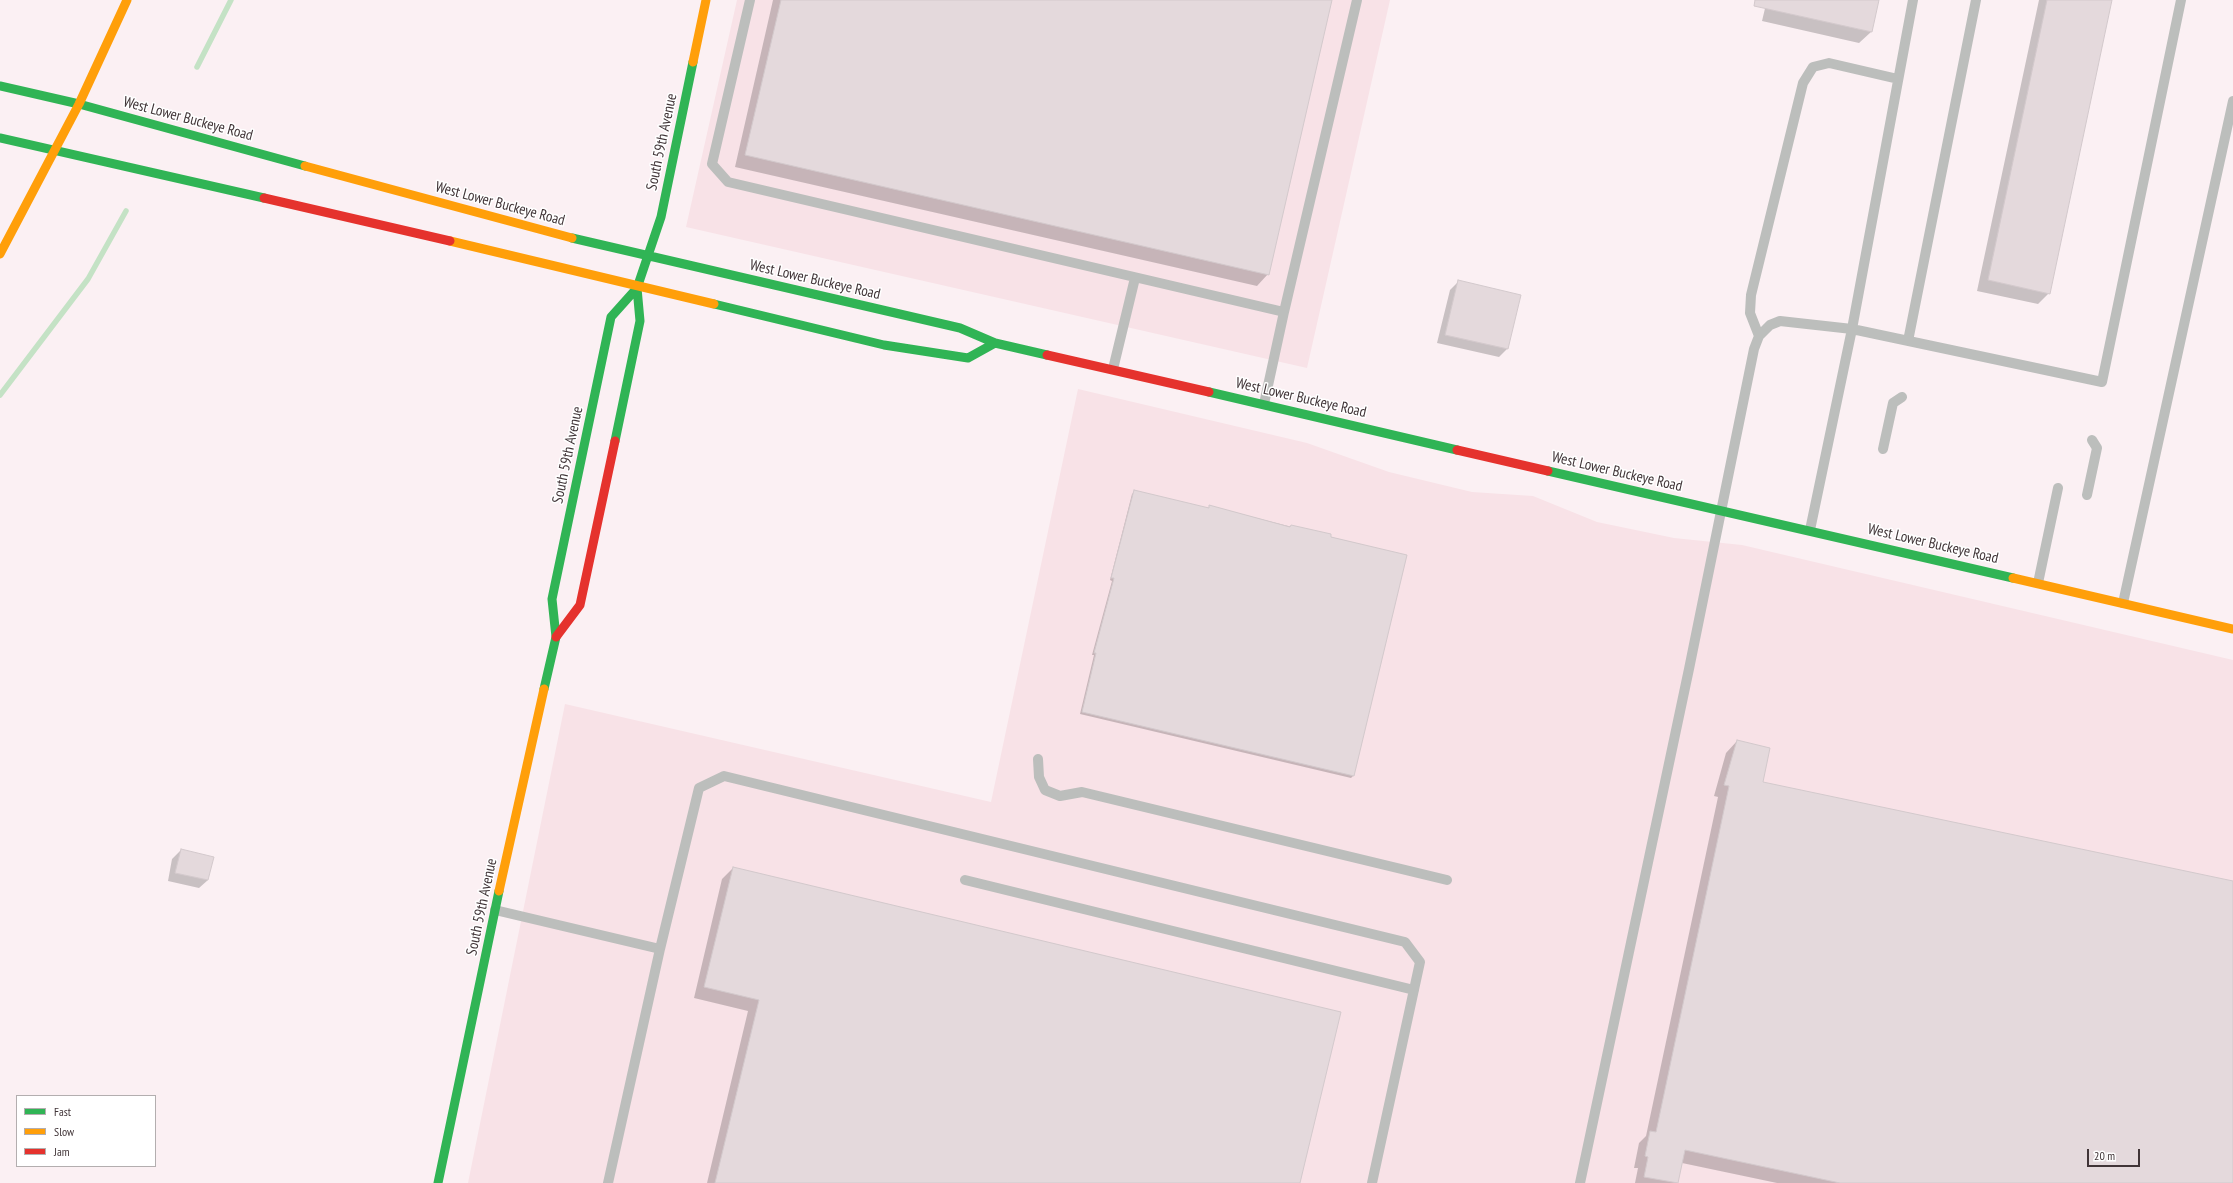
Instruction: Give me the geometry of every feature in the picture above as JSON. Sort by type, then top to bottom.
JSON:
[{"type":"main road","points":[[0,254],[79,104],[127,0]]},
{"type":"main road","name":"South 59th Avenue","points":[[438,1183],[495,910],[556,637],[552,599],[611,317],[637,288],[661,217],[706,0]]},
{"type":"main road","name":"West Lower Buckeye Road","points":[[0,86],[79,104],[572,238],[960,328],[995,343],[2233,628]]},
{"type":"main road","points":[[0,138],[374,224],[637,288],[926,353],[968,358],[995,343]]},
{"type":"main road","name":"South 59th Avenue","points":[[556,637],[580,605],[640,321],[637,288]]},
{"type":"lane","points":[[750,0],[712,164],[728,182],[1284,312]]},
{"type":"lane","points":[[1264,404],[1357,0]]},
{"type":"lane","points":[[1810,530],[1852,329],[1913,0]]},
{"type":"lane","points":[[1908,341],[1976,0]]},
{"type":"lane","points":[[1580,1183],[1722,511],[1754,349],[1759,336],[1770,325],[1780,321],[1852,329],[2102,382],[2181,0]]},
{"type":"lane","points":[[1759,336],[1750,313],[1751,295],[1802,83],[1813,67],[1829,63],[1898,79]]},
{"type":"lane","points":[[2123,603],[2233,102]]},
{"type":"lane","points":[[1113,369],[1135,278]]},
{"type":"lane","points":[[1883,449],[1893,403],[1902,397]]},
{"type":"lane","points":[[2087,494],[2097,448],[2092,440]]},
{"type":"lane","points":[[2038,583],[2058,488]]},
{"type":"lane","points":[[1038,759],[1039,777],[1045,790],[1060,796],[1082,792],[1446,880]]},
{"type":"lane","points":[[608,1183],[660,949],[699,788],[724,776],[1405,942],[1420,962],[1372,1183]]},
{"type":"lane","points":[[965,880],[1414,990]]},
{"type":"lane","points":[[495,910],[660,949]]},
{"type":"shaded area","points":[[737,0],[1390,0],[1307,368],[686,227]]},
{"type":"shaded area","points":[[1078,389],[1307,443],[1389,472],[1472,492],[1533,496],[1597,522],[1674,538],[1742,545],[2233,660],[2233,1183],[468,1183],[565,704],[991,802]]},
{"type":"building","points":[[781,0],[1332,0],[1269,275],[745,155]]},
{"type":"building","points":[[1755,0],[1879,0],[1872,32],[1754,6]]},
{"type":"building","points":[[2047,0],[2112,0],[2050,294],[1988,280]]},
{"type":"building","points":[[1458,280],[1521,295],[1508,349],[1445,335]]},
{"type":"building","points":[[1134,490],[1209,508],[1209,505],[1290,527],[1291,525],[1331,534],[1331,537],[1407,555],[1354,776],[1082,712],[1096,653],[1094,653],[1114,578],[1111,578]]},
{"type":"building","points":[[1737,740],[1770,748],[1763,782],[2233,881],[2233,1183],[1840,1183],[1685,1150],[1678,1183],[1644,1177],[1648,1157],[1645,1156],[1650,1131],[1656,1132],[1729,786],[1724,785]]},
{"type":"building","points":[[181,849],[214,857],[208,880],[175,873]]},
{"type":"building","points":[[733,867],[1341,1012],[1300,1183],[715,1183],[759,1000],[704,987]]},
{"type":"waterway","points":[[197,67],[231,0]]},
{"type":"waterway","points":[[0,395],[88,279],[126,211]]},
{"type":"traffic: fast","points":[[615,441],[640,321],[637,288],[661,217],[693,62]]},
{"type":"traffic: fast","points":[[0,86],[79,104],[305,166]]},
{"type":"traffic: fast","points":[[0,138],[264,198]]},
{"type":"traffic: fast","points":[[572,238],[960,328],[995,343],[1047,355]]},
{"type":"traffic: fast","points":[[544,689],[556,637],[552,599],[611,317],[637,288]]},
{"type":"traffic: fast","points":[[714,304],[884,345],[968,358],[995,343]]},
{"type":"traffic: fast","points":[[1209,392],[1457,450]]},
{"type":"traffic: fast","points":[[1548,471],[2013,578]]},
{"type":"traffic: fast","points":[[438,1183],[499,891]]},
{"type":"traffic: slow","points":[[0,254],[79,104],[127,0]]},
{"type":"traffic: slow","points":[[693,62],[706,0]]},
{"type":"traffic: slow","points":[[305,166],[572,238]]},
{"type":"traffic: slow","points":[[450,241],[714,304]]},
{"type":"traffic: slow","points":[[2013,578],[2233,629]]},
{"type":"traffic: slow","points":[[499,891],[544,689]]},
{"type":"traffic: jam","points":[[264,198],[450,241]]},
{"type":"traffic: jam","points":[[1047,355],[1209,392]]},
{"type":"traffic: jam","points":[[556,637],[580,605],[615,441]]},
{"type":"traffic: jam","points":[[1457,450],[1548,471]]}]
